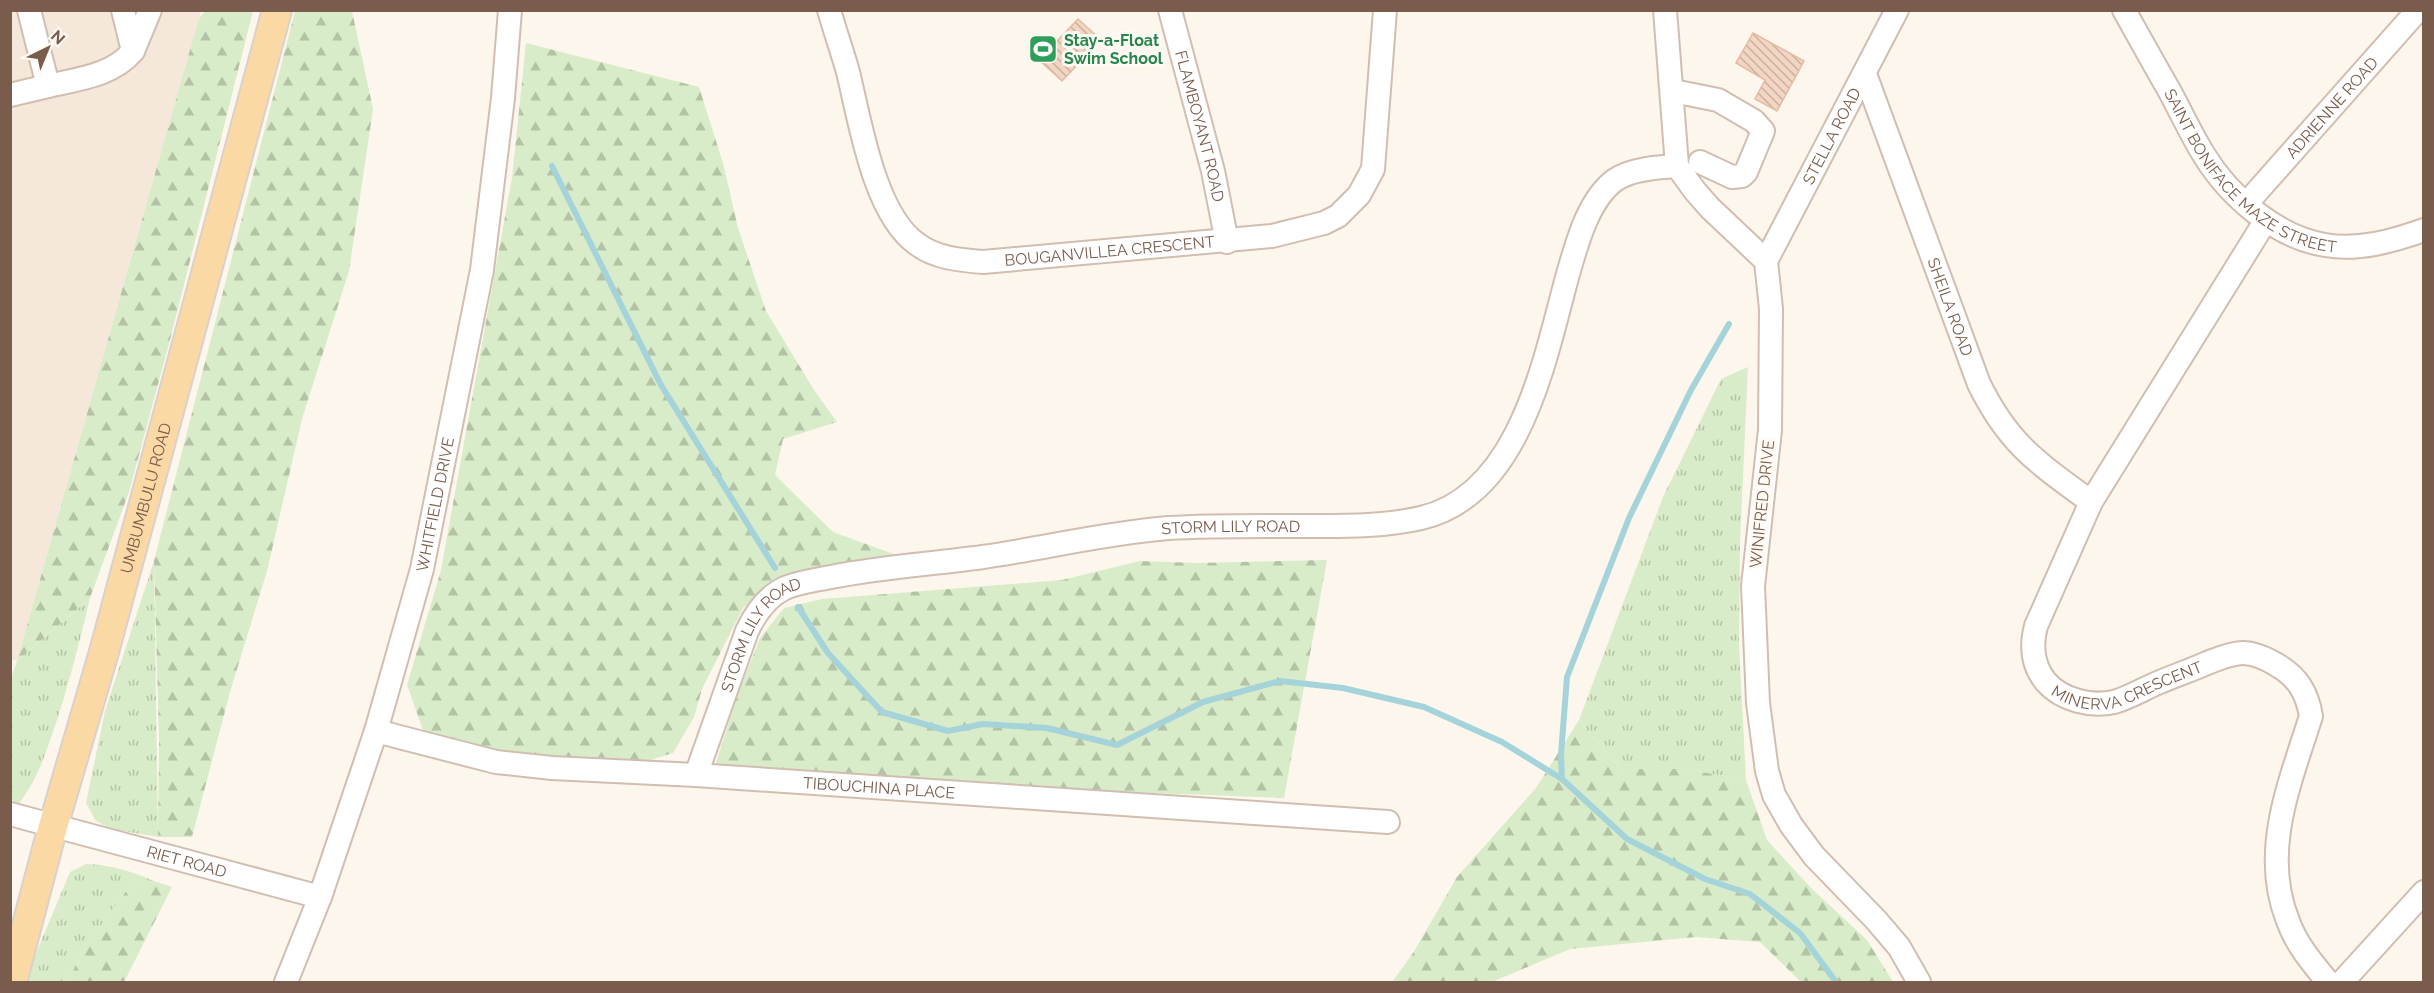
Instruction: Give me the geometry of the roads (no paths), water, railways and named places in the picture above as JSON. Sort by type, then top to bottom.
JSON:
[{"type":"main road","name":"UMBUMBULU ROAD","points":[[12,982],[199,305],[277,10]]},
{"type":"street","points":[[28,10],[48,86]]},
{"type":"street","points":[[123,10],[133,51]]},
{"type":"street","points":[[10,95],[110,70],[119,65],[133,51],[150,10]]},
{"type":"street","name":"WHITFIELD DRIVE","points":[[286,982],[320,897],[376,731],[422,569],[480,281],[510,10]]},
{"type":"street","name":"BOUGANVILLEA CRESCENT","points":[[829,10],[847,70],[872,170],[895,222],[918,246],[956,259],[982,262],[1227,242],[1272,236],[1338,216],[1359,195],[1373,170],[1385,10]]},
{"type":"street","name":"FLAMBOYANT ROAD","points":[[1170,10],[1213,171],[1227,242]]},
{"type":"street","points":[[1665,10],[1677,166],[1695,191],[1766,261]]},
{"type":"street","name":"STELLA ROAD","points":[[1766,261],[1897,10]]},
{"type":"street","name":"SAINT BONIFACE MAZE STREET","points":[[2124,10],[2205,156],[2246,204],[2266,220],[2299,238],[2326,246],[2393,241],[2424,230]]},
{"type":"street","name":"ADRIENNE ROAD","points":[[2246,204],[2418,10]]},
{"type":"street","name":"SHEILA ROAD","points":[[1865,74],[1979,384],[1990,407],[2014,440],[2034,460],[2091,502]]},
{"type":"street","points":[[1673,91],[1718,100],[1754,121],[1763,131],[1742,176],[1732,177],[1700,162]]},
{"type":"street","name":"STORM LILY ROAD","points":[[696,775],[747,631],[754,617],[772,596],[786,588],[846,574],[982,557],[1126,533],[1217,526],[1368,525],[1421,518],[1444,510],[1469,494],[1490,473],[1505,455],[1517,433],[1536,385],[1581,235],[1602,194],[1618,178],[1658,167],[1677,166]]},
{"type":"street","name":"MINERVA CRESCENT","points":[[2266,220],[2091,502],[2036,626],[2032,640],[2034,659],[2042,677],[2050,686],[2068,698],[2085,703],[2114,702],[2221,658],[2242,653],[2264,658],[2289,672],[2304,693],[2311,716],[2280,813],[2276,862],[2280,893],[2288,922],[2307,956],[2328,982]]},
{"type":"street","name":"WINIFRED DRIVE","points":[[1766,261],[1771,309],[1770,430],[1753,586],[1758,703],[1767,771],[1774,795],[1791,825],[1814,856],[1899,947],[1919,982]]},
{"type":"street","name":"TIBOUCHINA PLACE","points":[[376,731],[496,762],[552,768],[696,775],[1388,822]]},
{"type":"street","name":"RIET ROAD","points":[[10,814],[320,897]]},
{"type":"street","points":[[2342,982],[2424,892]]},
{"type":"waterway","points":[[552,166],[661,385],[775,568]]},
{"type":"waterway","points":[[1562,779],[1561,754],[1567,677],[1629,518],[1691,390],[1729,324]]},
{"type":"waterway","points":[[798,607],[828,653],[882,712],[948,731],[983,724],[1047,728],[1117,745],[1203,702],[1280,681],[1343,688],[1424,707],[1502,742],[1562,779],[1627,839],[1705,879],[1750,894],[1800,933],[1836,982]]},
{"type":"place","name":"Stay-a-Float Swim School","points":[[1043,49]]}]
